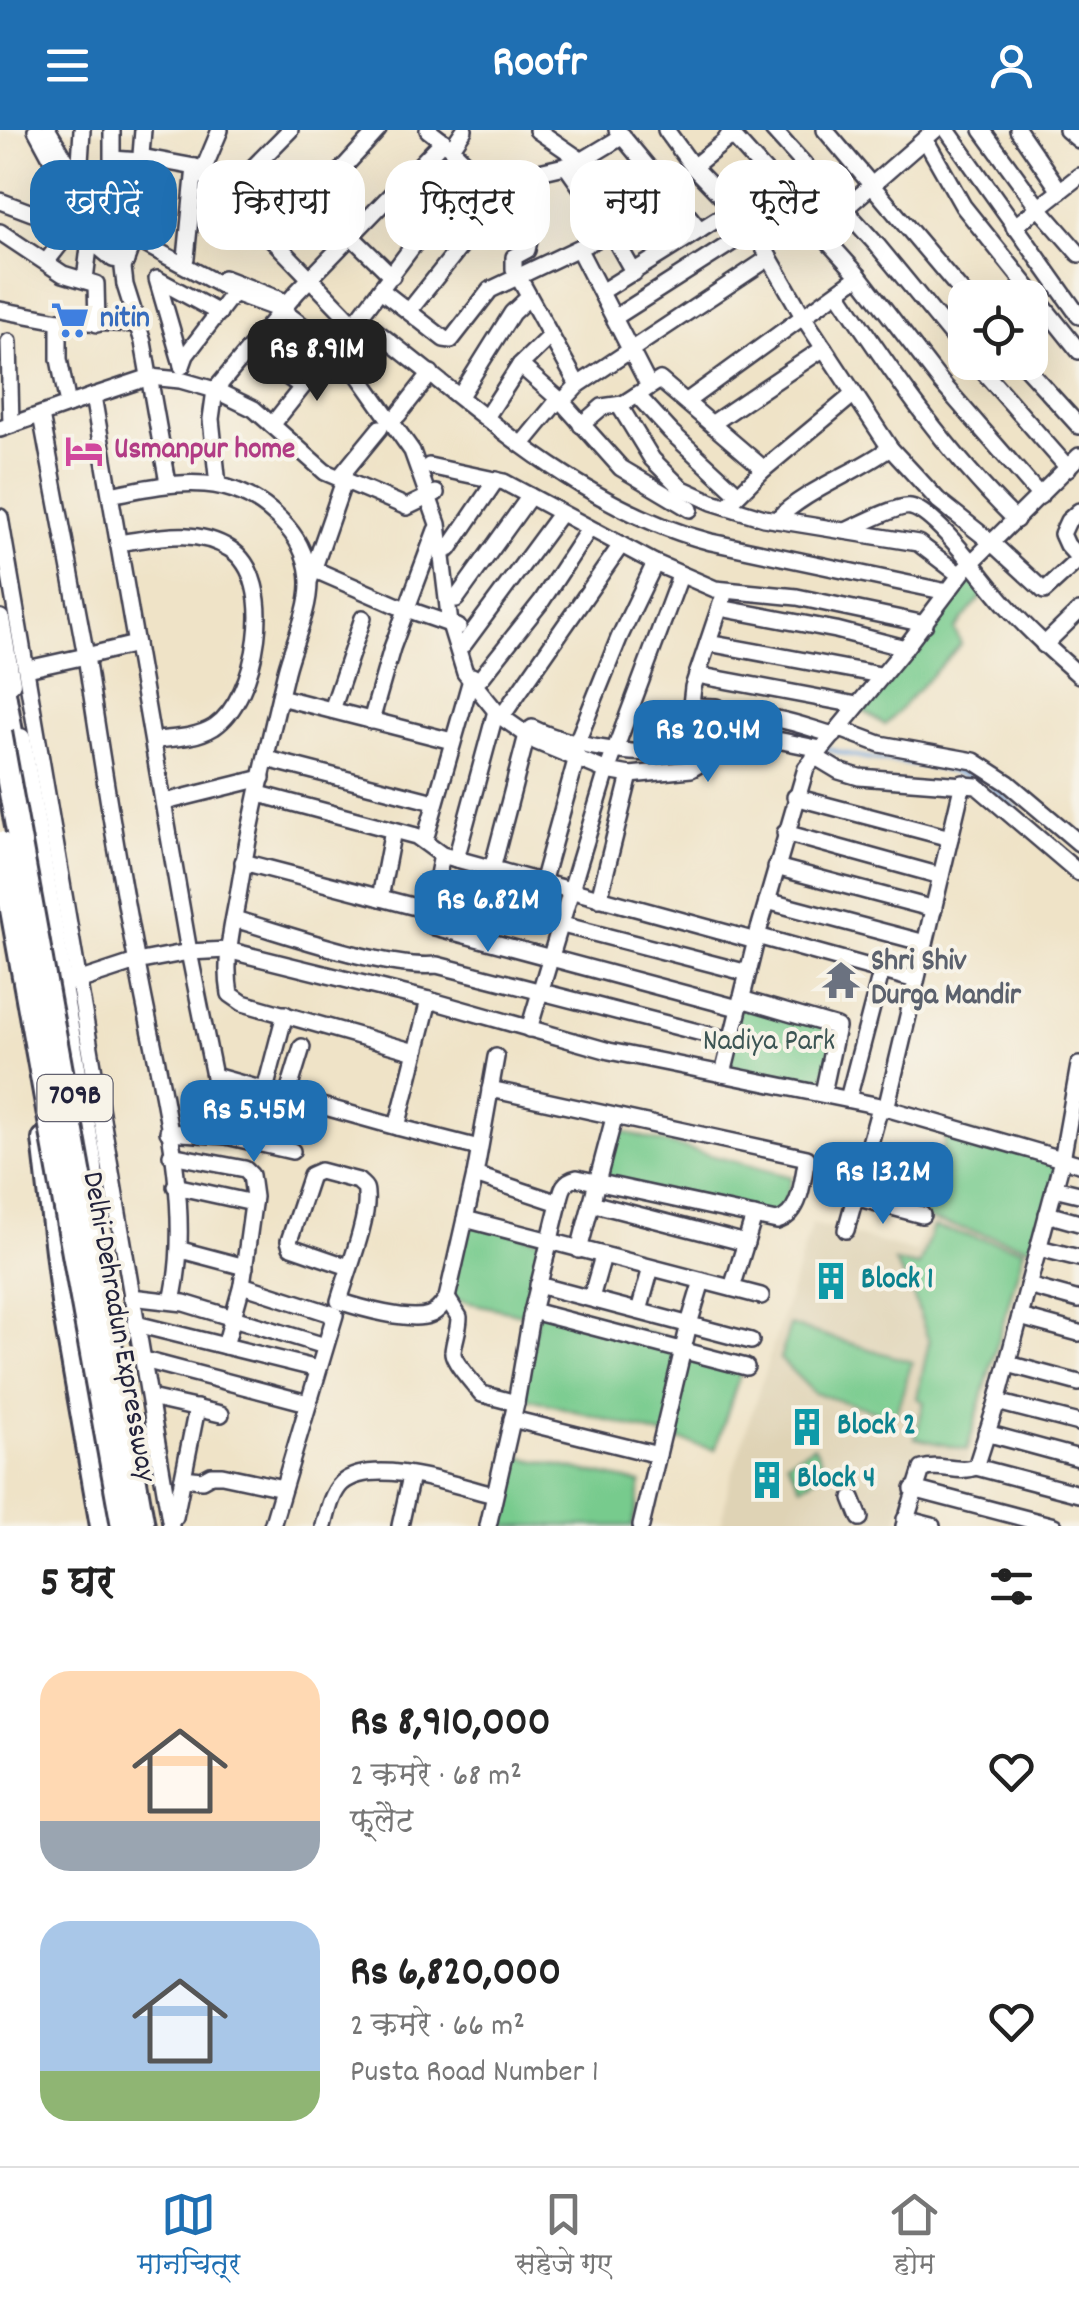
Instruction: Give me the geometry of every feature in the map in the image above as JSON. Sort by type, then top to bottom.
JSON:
[{"type":"highway","name":"709B","points":[[0,670],[65,984],[94,1206],[154,1526]]},
{"type":"highway","name":"Delhi-Dehradun Expressway","points":[[0,732],[142,1526]]},
{"type":"highway","name":"Delhi-Dehradun Expressway","points":[[0,843],[123,1526]]},
{"type":"highway","name":"709B","points":[[0,874],[40,1108],[63,1303],[102,1526]]},
{"type":"main road","points":[[0,619],[65,984]]},
{"type":"street","points":[[80,160],[82,130]]},
{"type":"street","points":[[112,130],[112,159],[141,159],[197,170]]},
{"type":"street","points":[[141,159],[143,130]]},
{"type":"street","points":[[204,160],[220,130]]},
{"type":"street","points":[[260,160],[290,130]]},
{"type":"street","points":[[350,160],[377,130]]},
{"type":"street","points":[[428,130],[463,160]]},
{"type":"street","points":[[365,222],[464,130]]},
{"type":"street","points":[[537,130],[571,160]]},
{"type":"street","points":[[666,130],[688,160]]},
{"type":"street","points":[[773,130],[800,160]]},
{"type":"street","points":[[947,130],[1014,227],[1076,305]]},
{"type":"street","points":[[982,130],[1039,208],[1079,254]]},
{"type":"street","points":[[1018,130],[1060,191]]},
{"type":"street","points":[[1067,130],[1079,140]]},
{"type":"street","points":[[695,165],[731,132],[755,160]]},
{"type":"street","points":[[831,132],[953,280]]},
{"type":"street","points":[[579,160],[620,133],[700,230]]},
{"type":"street","points":[[46,134],[65,160]]},
{"type":"street","points":[[46,134],[54,160]]},
{"type":"street","points":[[855,201],[930,134],[963,206],[1079,351]]},
{"type":"street","points":[[695,169],[715,188]]},
{"type":"street","points":[[1014,227],[1079,176]]},
{"type":"street","points":[[186,258],[197,184]]},
{"type":"street","points":[[0,200],[30,212]]},
{"type":"street","points":[[601,292],[715,221]]},
{"type":"street","points":[[855,222],[948,332]]},
{"type":"street","points":[[0,232],[64,274],[96,284],[97,324]]},
{"type":"street","points":[[85,279],[90,240],[114,259],[126,260]]},
{"type":"street","points":[[46,262],[55,250]]},
{"type":"street","points":[[129,250],[124,268],[128,298],[139,324],[168,483]]},
{"type":"street","points":[[163,250],[284,307],[340,343],[359,362],[429,466],[456,599],[454,626],[475,676],[498,714],[526,738],[578,754],[615,749],[654,752],[686,749],[744,718]]},
{"type":"street","points":[[168,250],[237,288]]},
{"type":"street","points":[[282,250],[309,280],[358,322],[522,444],[577,482],[637,516],[673,532],[947,592]]},
{"type":"street","points":[[218,485],[211,420],[216,390],[337,250]]},
{"type":"street","points":[[365,250],[392,276]]},
{"type":"street","points":[[340,343],[410,250]]},
{"type":"street","points":[[409,311],[456,250]]},
{"type":"street","points":[[527,250],[514,257],[517,275],[578,385]]},
{"type":"street","points":[[382,290],[444,339],[451,340],[490,290],[580,250],[630,351],[643,391],[671,432],[733,500]]},
{"type":"street","points":[[622,250],[634,272]]},
{"type":"street","points":[[614,318],[720,250]]},
{"type":"street","points":[[765,250],[804,318],[890,448],[938,500],[992,542],[1044,591],[1079,558],[1062,534],[1079,510]]},
{"type":"street","points":[[834,250],[1040,496]]},
{"type":"street","points":[[522,444],[578,385],[769,258]]},
{"type":"street","points":[[687,401],[859,276]]},
{"type":"street","points":[[181,373],[156,279],[219,313]]},
{"type":"street","points":[[181,373],[186,355],[237,288]]},
{"type":"street","points":[[838,292],[927,422],[1016,520]]},
{"type":"street","points":[[460,396],[512,313],[529,296]]},
{"type":"street","points":[[98,298],[128,298]]},
{"type":"street","points":[[284,307],[359,376],[412,450],[437,513],[371,721]]},
{"type":"street","points":[[0,310],[59,322],[139,324]]},
{"type":"street","points":[[59,322],[59,360],[68,405]]},
{"type":"street","points":[[487,416],[520,365],[550,336]]},
{"type":"street","points":[[9,342],[6,427],[150,377],[181,373],[241,400],[315,464],[342,480],[407,506],[437,513]]},
{"type":"street","points":[[713,423],[824,348]]},
{"type":"street","points":[[249,349],[302,387]]},
{"type":"street","points":[[272,426],[327,356]]},
{"type":"street","points":[[520,365],[560,401],[609,458],[635,479],[690,509]]},
{"type":"street","points":[[398,415],[430,373]]},
{"type":"street","points":[[581,425],[602,407],[619,405],[657,380],[687,401],[764,469]]},
{"type":"street","points":[[991,380],[1071,465],[1079,486]]},
{"type":"street","points":[[1037,380],[1079,426]]},
{"type":"street","points":[[733,500],[854,394]]},
{"type":"street","points":[[93,396],[226,1136]]},
{"type":"street","points":[[619,405],[637,438],[670,478],[701,498],[733,500],[776,520],[918,544],[960,575]]},
{"type":"street","points":[[41,415],[172,1155],[182,1250],[172,1302]]},
{"type":"street","points":[[380,428],[342,480],[311,576],[244,862],[228,950],[230,994],[243,1002],[415,1052]]},
{"type":"street","points":[[776,520],[795,503],[858,470],[890,448]]},
{"type":"street","points":[[723,1074],[795,797],[828,742],[960,575],[1071,465]]},
{"type":"street","points":[[429,466],[496,480],[680,576],[724,590],[823,601],[925,624]]},
{"type":"street","points":[[475,676],[465,673],[454,626],[446,553],[496,480]]},
{"type":"street","points":[[111,494],[168,483],[218,485],[245,492],[279,518],[294,536],[311,576]]},
{"type":"street","points":[[456,599],[530,496]]},
{"type":"street","points":[[846,530],[910,507],[972,562],[1004,604],[1079,676]]},
{"type":"street","points":[[464,644],[560,514]]},
{"type":"street","points":[[0,518],[28,669],[65,984],[144,1360],[172,1526]]},
{"type":"street","points":[[426,840],[434,802],[475,676],[541,602],[589,529]]},
{"type":"street","points":[[118,543],[178,534],[219,543],[242,558],[256,591],[258,618],[253,656],[230,711],[217,726],[197,735],[155,740]]},
{"type":"street","points":[[621,545],[498,714],[435,892],[429,924],[549,958],[837,1028],[822,1092]]},
{"type":"street","points":[[542,884],[578,754],[619,638],[655,564]]},
{"type":"street","points":[[311,576],[454,626]]},
{"type":"street","points":[[530,1029],[606,771],[680,576]]},
{"type":"street","points":[[686,749],[696,675],[724,590]]},
{"type":"street","points":[[720,608],[836,630],[905,648]]},
{"type":"street","points":[[1044,644],[1079,611]]},
{"type":"street","points":[[332,710],[363,618]]},
{"type":"street","points":[[708,643],[880,675]]},
{"type":"street","points":[[28,669],[136,644]]},
{"type":"street","points":[[1065,664],[1079,651]]},
{"type":"street","points":[[696,675],[857,705]]},
{"type":"street","points":[[280,697],[452,742]]},
{"type":"street","points":[[691,706],[716,707],[744,718],[778,720],[828,742],[839,771],[859,777],[977,786],[1079,873]]},
{"type":"street","points":[[498,714],[535,730],[606,771],[630,775],[691,769],[744,739],[880,744],[974,761],[1008,782],[1079,843]]},
{"type":"street","points":[[492,869],[526,738]]},
{"type":"street","points":[[267,759],[434,802]]},
{"type":"street","points":[[443,774],[476,784]]},
{"type":"street","points":[[598,899],[630,775]]},
{"type":"street","points":[[846,1230],[883,1108],[964,783]]},
{"type":"street","points":[[164,802],[260,786],[426,840],[449,857],[916,980]]},
{"type":"street","points":[[795,797],[950,838]]},
{"type":"street","points":[[380,898],[393,830]]},
{"type":"street","points":[[785,833],[941,876]]},
{"type":"street","points":[[244,862],[431,911]]},
{"type":"street","points":[[776,867],[934,909]]},
{"type":"street","points":[[435,892],[748,973]]},
{"type":"street","points":[[766,901],[926,943]]},
{"type":"street","points":[[234,919],[346,950],[418,967],[436,966],[730,1040]]},
{"type":"street","points":[[65,984],[136,962],[228,950],[429,1000],[609,1051],[822,1092],[1071,1162]]},
{"type":"street","points":[[848,1099],[882,970]]},
{"type":"street","points":[[397,1127],[429,1000]]},
{"type":"street","points":[[265,1090],[285,1014]]},
{"type":"street","points":[[287,1096],[302,1046]]},
{"type":"street","points":[[242,1286],[337,1309],[412,1316],[440,1309],[447,1298],[475,1175],[496,1056]]},
{"type":"street","points":[[976,1466],[1008,1364],[1054,1188],[1071,1162],[1079,1065]]},
{"type":"street","points":[[214,1076],[479,1148]]},
{"type":"street","points":[[488,1526],[538,1285],[559,1203],[569,1180],[577,1178],[777,1221],[794,1211],[807,1158],[490,1089]]},
{"type":"street","points":[[579,1250],[614,1118]]},
{"type":"street","points":[[168,1132],[226,1136],[292,1152]]},
{"type":"street","points":[[172,1155],[244,1169],[254,1184],[242,1286],[225,1346]]},
{"type":"street","points":[[866,1159],[932,1177]]},
{"type":"street","points":[[272,1526],[337,1309],[349,1267],[365,1207],[364,1187],[358,1181],[320,1171],[311,1175],[306,1185],[289,1241],[291,1247],[349,1267]]},
{"type":"street","points":[[475,1175],[559,1203]]},
{"type":"street","points":[[175,1186],[254,1203]]},
{"type":"street","points":[[1054,1188],[1079,1194]]},
{"type":"street","points":[[855,1197],[922,1215]]},
{"type":"street","points":[[51,1203],[63,1214],[74,1216],[94,1206]]},
{"type":"street","points":[[591,1203],[746,1243]]},
{"type":"street","points":[[1047,1214],[1079,1222]]},
{"type":"street","points":[[732,1288],[754,1216]]},
{"type":"street","points":[[465,1220],[762,1296]]},
{"type":"street","points":[[1039,1248],[1079,1258]]},
{"type":"street","points":[[182,1250],[245,1267]]},
{"type":"street","points":[[591,1298],[603,1256]]},
{"type":"street","points":[[639,1311],[651,1268]]},
{"type":"street","points":[[641,1526],[702,1281]]},
{"type":"street","points":[[538,1285],[751,1340]]},
{"type":"street","points":[[1028,1286],[1079,1300]]},
{"type":"street","points":[[131,1297],[233,1316],[325,1346]]},
{"type":"street","points":[[447,1298],[459,1317],[452,1354],[482,1394],[514,1411],[658,1455]]},
{"type":"street","points":[[532,1311],[746,1367]]},
{"type":"street","points":[[1020,1317],[1079,1332]]},
{"type":"street","points":[[136,1324],[318,1369]]},
{"type":"street","points":[[144,1360],[308,1403]]},
{"type":"street","points":[[1008,1364],[1079,1383]]},
{"type":"street","points":[[150,1398],[221,1414]]},
{"type":"street","points":[[997,1402],[1079,1423]]},
{"type":"street","points":[[172,1526],[197,1408]]},
{"type":"street","points":[[986,1432],[1079,1458]]},
{"type":"street","points":[[932,1526],[904,1522],[922,1468],[958,1470],[976,1466],[1079,1494]]},
{"type":"street","points":[[324,1526],[330,1502],[340,1485],[354,1476],[386,1472],[494,1495]]},
{"type":"street","points":[[182,1478],[202,1480],[215,1474],[283,1488]]},
{"type":"street","points":[[400,1526],[411,1476]]},
{"type":"street","points":[[913,1489],[1054,1526]]},
{"type":"street","points":[[852,1498],[860,1518]]},
{"type":"shaded area","points":[[927,1219],[1029,1245],[966,1464],[913,1454],[896,1526],[721,1526],[728,1487],[812,1224],[916,1252]]},
{"type":"green space","points":[[970,576],[985,592],[955,629],[961,644],[885,725],[860,709]]},
{"type":"green space","name":"Nadiya Park","points":[[741,999],[837,1032],[820,1090],[725,1065]]},
{"type":"green space","points":[[949,1126],[1062,1163],[1038,1249],[923,1218]]},
{"type":"green space","points":[[617,1130],[792,1177],[777,1231],[603,1185]]},
{"type":"green space","points":[[465,1219],[543,1241],[531,1316],[447,1298]]},
{"type":"green space","points":[[933,1227],[1024,1249],[967,1450],[915,1438],[924,1402],[917,1398],[929,1342],[911,1289],[895,1262],[919,1266]]},
{"type":"green space","points":[[542,1302],[684,1343],[690,1354],[742,1368],[715,1450],[516,1395]]},
{"type":"green space","points":[[790,1325],[912,1362],[895,1417],[814,1393],[780,1359]]},
{"type":"green space","points":[[814,1446],[827,1471],[801,1486],[787,1461]]},
{"type":"green space","points":[[514,1456],[641,1483],[633,1526],[497,1526]]},
{"type":"waterway","points":[[826,748],[940,769],[977,780]]},
{"type":"waterway","points":[[990,787],[1017,810]]},
{"type":"place","name":"nitin","points":[[70,320]]},
{"type":"place","name":"Usmanpur home","points":[[84,451]]},
{"type":"place","name":"Shri Shiv Durga Mandir","points":[[841,980]]},
{"type":"place","name":"Block 1","points":[[831,1281]]},
{"type":"place","name":"Block 2","points":[[807,1427]]},
{"type":"place","name":"Block 4","points":[[767,1480]]}]
